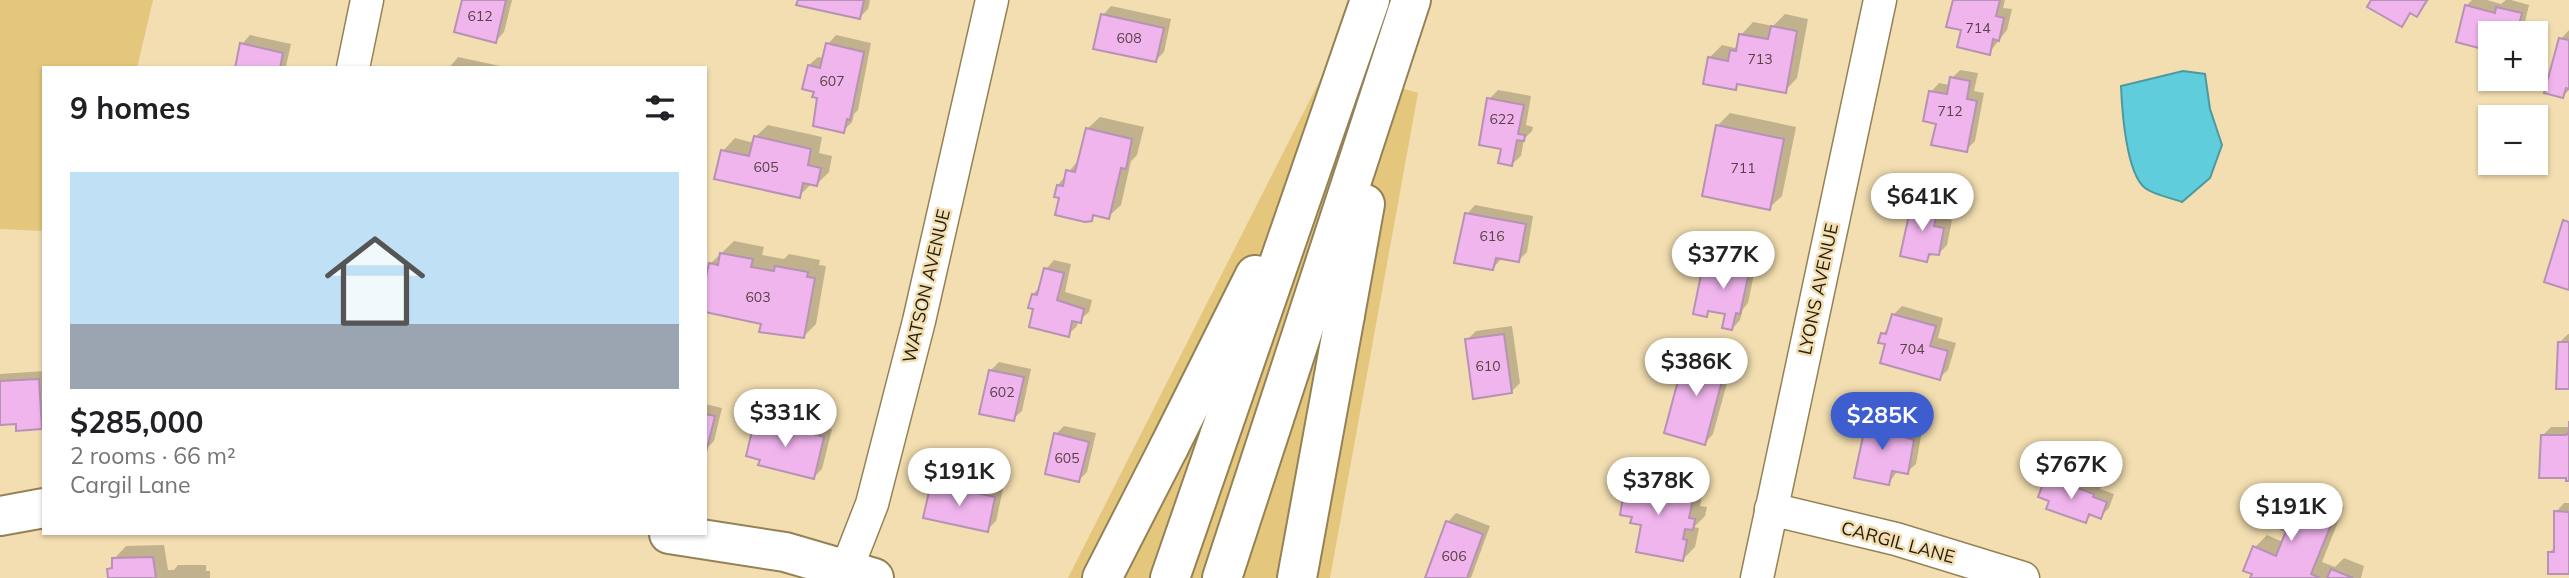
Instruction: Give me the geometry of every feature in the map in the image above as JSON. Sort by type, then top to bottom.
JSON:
[{"type":"main road","points":[[1170,578],[1328,129],[1370,0]]},
{"type":"main road","points":[[1222,578],[1411,0]]},
{"type":"main road","points":[[1297,578],[1391,62]]},
{"type":"main road","points":[[1102,578],[1328,129]]},
{"type":"main road","points":[[0,516],[42,508]]},
{"type":"main road","points":[[675,535],[785,552],[860,573]]},
{"type":"street","points":[[353,66],[367,0]]},
{"type":"street","name":"WATSON AVENUE","points":[[860,573],[872,504],[915,335],[992,0]]},
{"type":"street","name":"LYONS AVENUE","points":[[1757,578],[1880,0]]},
{"type":"street","name":"CARGIL LANE","points":[[1771,509],[1896,539],[2023,578]]},
{"type":"shaded area","points":[[0,0],[153,0],[137,66],[42,66],[42,231],[0,229]]},
{"type":"shaded area","points":[[1327,66],[1418,93],[1330,578],[1068,578]]},
{"type":"water","points":[[2183,71],[2205,74],[2210,109],[2222,145],[2210,178],[2182,202],[2145,188],[2133,169],[2126,140],[2121,86]]},
{"type":"building","points":[[462,0],[506,0],[496,43],[454,32]]},
{"type":"building","points":[[798,0],[864,0],[860,19],[796,5]]},
{"type":"building","points":[[1953,0],[2000,0],[1996,16],[2004,18],[1999,41],[1993,39],[1990,55],[1957,47],[1961,30],[1946,27]]},
{"type":"building","points":[[2371,0],[2427,0],[2417,17],[2410,13],[2402,27],[2367,7]]},
{"type":"building","points":[[2465,5],[2495,13],[2496,7],[2522,13],[2520,21],[2478,21],[2478,48],[2456,42]]},
{"type":"building","points":[[1101,14],[1164,28],[1156,62],[1093,49]]},
{"type":"building","points":[[1771,26],[1797,31],[1786,93],[1737,84],[1736,90],[1703,84],[1708,57],[1728,61],[1730,50],[1736,51],[1739,34],[1768,39]]},
{"type":"building","points":[[2559,38],[2569,40],[2569,89],[2566,88],[2563,98],[2544,93],[2548,91],[2548,78]]},
{"type":"building","points":[[240,43],[283,53],[280,66],[235,66]]},
{"type":"building","points":[[826,43],[864,52],[850,120],[847,119],[844,133],[813,126],[817,98],[812,97],[814,92],[802,89],[808,65],[820,68]]},
{"type":"building","points":[[1950,77],[1970,81],[1967,99],[1977,101],[1967,152],[1931,145],[1936,124],[1923,121],[1929,91],[1947,94]]},
{"type":"building","points":[[1487,98],[1524,105],[1518,134],[1525,135],[1524,141],[1517,140],[1512,166],[1498,163],[1501,149],[1479,145]]},
{"type":"building","points":[[1716,125],[1784,139],[1770,210],[1702,196]]},
{"type":"building","points":[[1086,128],[1132,139],[1126,169],[1121,168],[1109,219],[1093,215],[1092,221],[1085,222],[1055,215],[1059,198],[1054,197],[1057,185],[1063,186],[1066,170],[1075,172]]},
{"type":"building","points":[[754,136],[811,149],[808,165],[821,168],[817,186],[803,183],[800,198],[714,179],[721,150],[749,156]]},
{"type":"building","points":[[1912,201],[1939,206],[1934,226],[1944,228],[1939,255],[1929,254],[1927,262],[1900,256]]},
{"type":"building","points":[[1465,213],[1526,224],[1519,262],[1496,258],[1493,270],[1454,263]]},
{"type":"building","points":[[2563,220],[2569,222],[2569,290],[2544,282]]},
{"type":"building","points":[[720,253],[753,259],[751,267],[774,271],[775,266],[808,272],[807,277],[815,278],[804,338],[759,332],[761,324],[707,312],[709,263],[718,265]]},
{"type":"building","points":[[1729,258],[1751,263],[1740,314],[1736,313],[1732,330],[1722,328],[1725,314],[1708,311],[1707,317],[1693,314],[1703,265],[1727,271]]},
{"type":"building","points":[[1044,268],[1064,273],[1057,300],[1084,309],[1081,323],[1072,321],[1069,337],[1029,327],[1033,309],[1028,308],[1032,294],[1037,295]]},
{"type":"building","points":[[1892,314],[1936,326],[1930,346],[1948,351],[1940,380],[1880,363],[1885,344],[1878,343],[1881,333],[1886,334]]},
{"type":"building","points":[[1504,334],[1512,393],[1473,399],[1465,339]]},
{"type":"building","points":[[2558,342],[2569,342],[2569,389],[2556,389]]},
{"type":"building","points":[[1686,351],[1727,362],[1705,445],[1664,433]]},
{"type":"building","points":[[989,370],[1024,377],[1014,421],[979,414]]},
{"type":"building","points":[[39,379],[42,429],[16,431],[16,424],[0,425],[0,381]]},
{"type":"building","points":[[1872,410],[1888,413],[1885,431],[1914,440],[1908,474],[1892,471],[1889,485],[1854,478],[1865,427],[1868,428]]},
{"type":"building","points":[[707,414],[715,416],[707,448]]},
{"type":"building","points":[[755,419],[824,437],[814,479],[758,465],[760,460],[746,456]]},
{"type":"building","points":[[1054,433],[1089,442],[1079,482],[1045,474]]},
{"type":"building","points":[[2569,433],[2569,481],[2566,481],[2566,478],[2539,478],[2541,435]]},
{"type":"building","points":[[1655,477],[1674,481],[1671,495],[1693,499],[1689,518],[1695,519],[1693,530],[1685,529],[1683,539],[1687,540],[1683,561],[1636,552],[1641,525],[1630,523],[1632,517],[1620,515],[1626,479],[1654,484]]},
{"type":"building","points":[[2045,479],[2094,494],[2093,497],[2107,502],[2101,519],[2089,514],[2086,523],[2046,509],[2049,501],[2038,497]]},
{"type":"building","points":[[931,483],[995,497],[988,532],[923,518]]},
{"type":"building","points":[[2273,496],[2333,520],[2311,574],[2320,578],[2250,578],[2252,574],[2243,571],[2253,546],[2276,556],[2286,531],[2262,521]]},
{"type":"building","points":[[2554,511],[2569,512],[2569,574],[2548,574],[2548,552],[2554,552]]},
{"type":"building","points":[[1446,521],[1483,534],[1467,578],[1425,578]]},
{"type":"building","points":[[153,557],[156,578],[108,578],[107,569],[112,568],[112,558]]},
{"type":"building","points":[[2331,569],[2353,578],[2327,578]]}]
